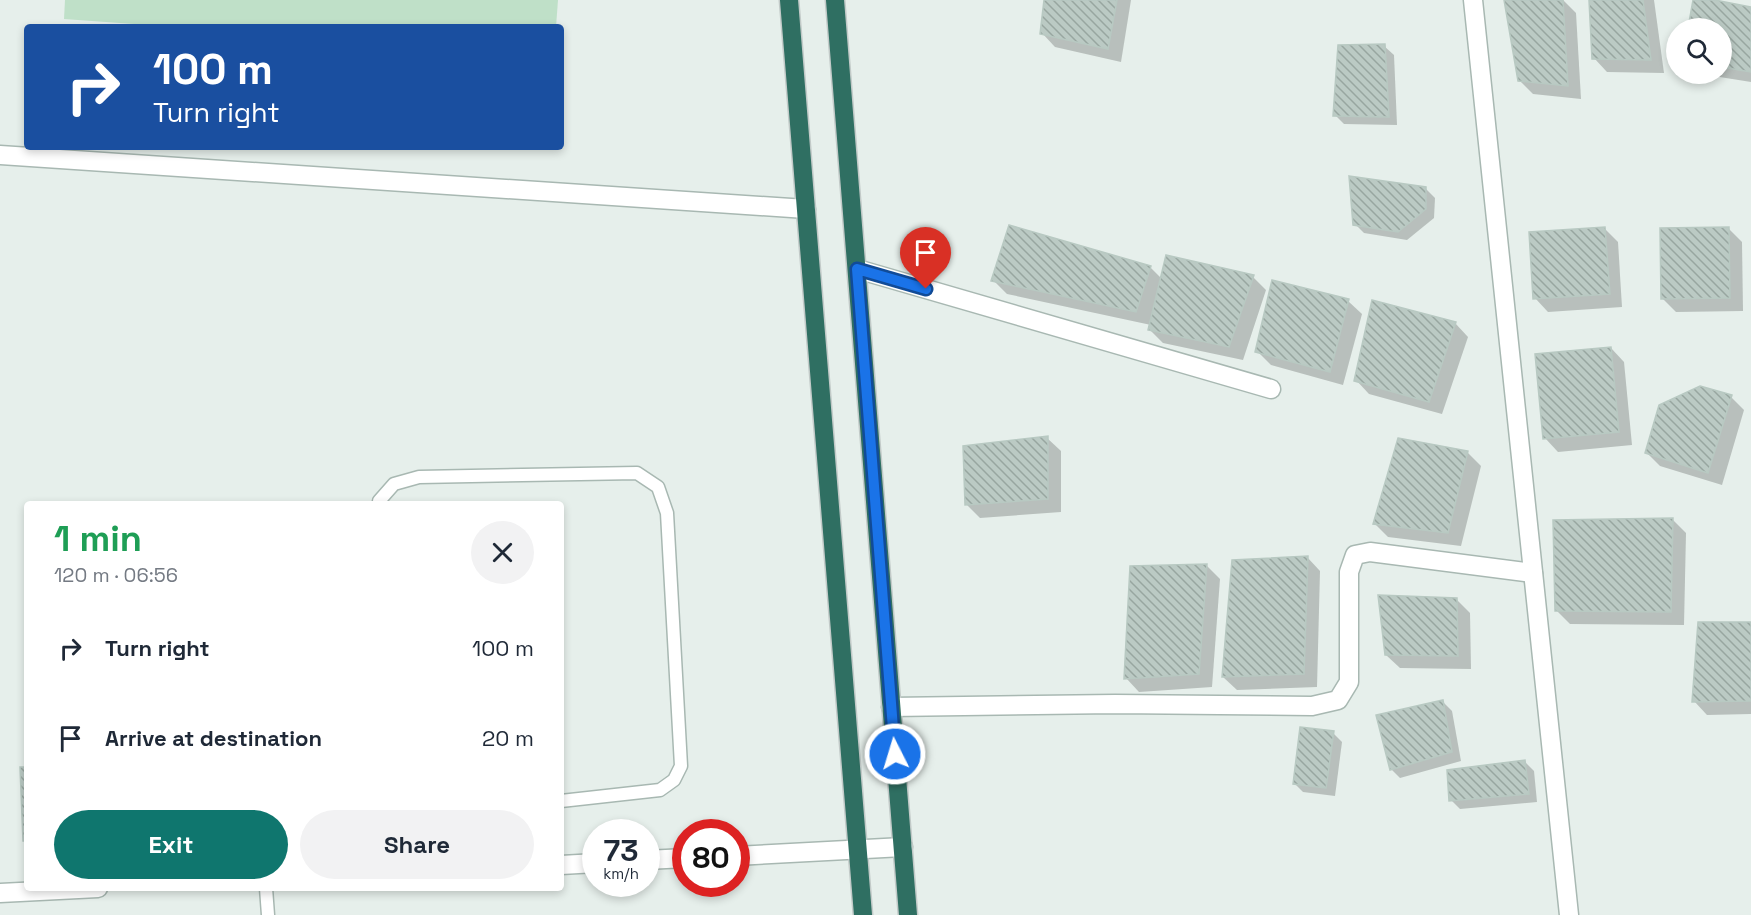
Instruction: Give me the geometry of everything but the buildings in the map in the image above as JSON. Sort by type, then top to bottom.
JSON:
[{"type":"highway","points":[[789,0],[863,915]]},
{"type":"highway","points":[[835,0],[908,915]]},
{"type":"street","points":[[1473,0],[1569,915]]},
{"type":"street","points":[[0,155],[806,209]]},
{"type":"street","points":[[857,269],[1271,389]]},
{"type":"street","points":[[891,707],[1115,704],[1312,706],[1338,700],[1349,682],[1349,572],[1355,555],[1370,552],[1533,573]]},
{"type":"street","points":[[750,855],[903,847]]},
{"type":"street","points":[[564,865],[582,864]]},
{"type":"street","points":[[0,893],[28,891]]},
{"type":"lane","points":[[379,501],[394,484],[419,477],[637,473],[658,487],[667,513],[681,766],[674,780],[660,790],[564,801]]},
{"type":"lane","points":[[266,891],[268,915]]},
{"type":"green space","points":[[65,0],[558,0],[556,24],[134,24],[64,19]]},
{"type":"route","points":[[895,754],[857,269],[926,289]]}]
